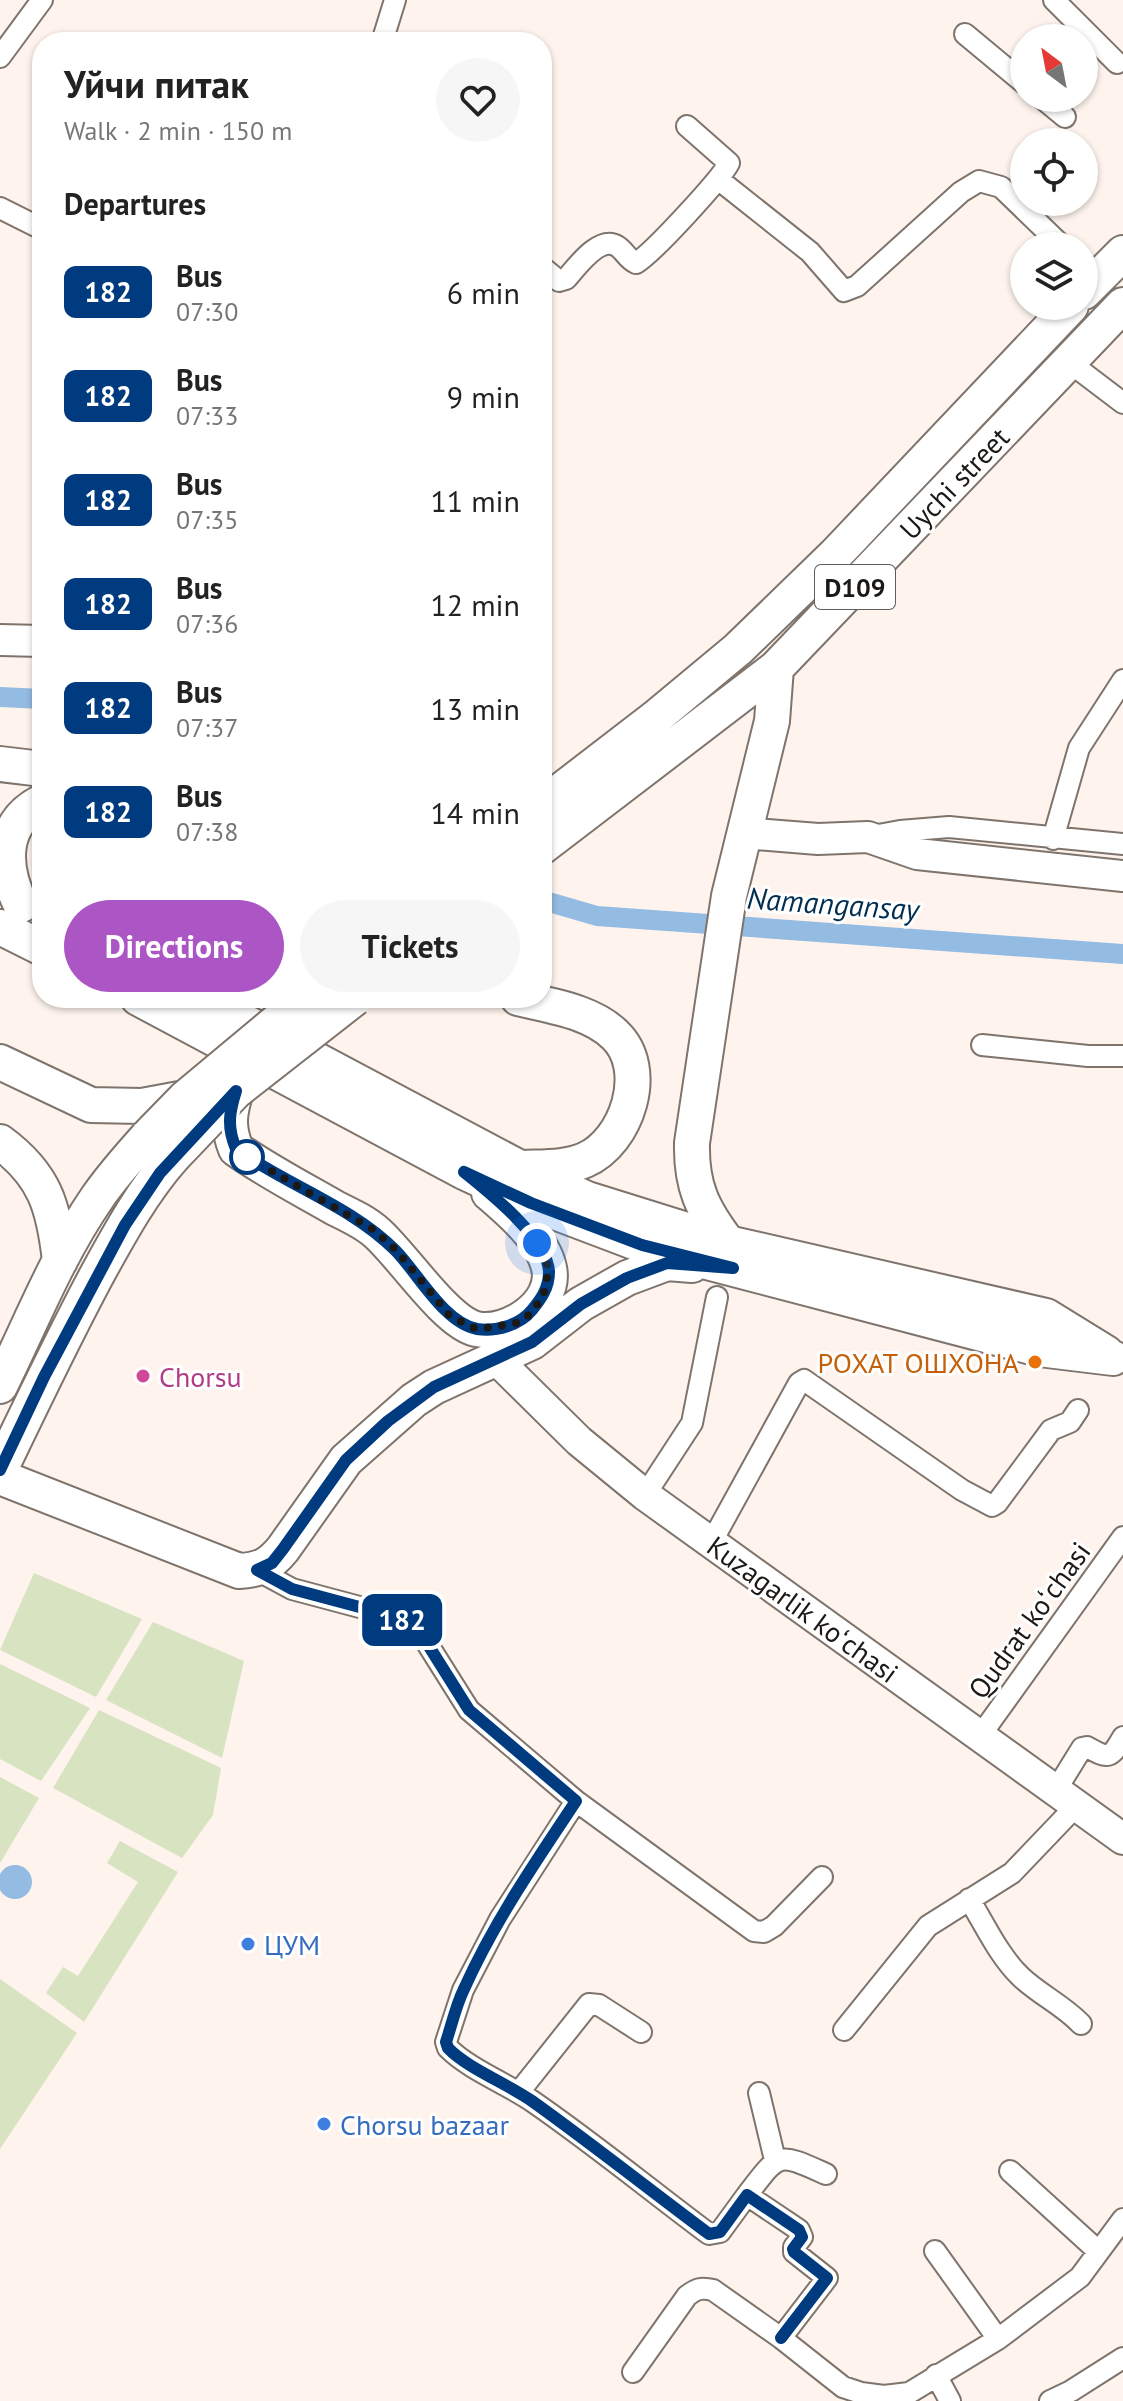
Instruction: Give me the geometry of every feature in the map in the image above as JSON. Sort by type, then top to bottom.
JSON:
[{"type":"main road","name":"Uychi street","points":[[1098,275],[1123,253]]},
{"type":"main road","name":"Uychi street","points":[[552,839],[776,668],[1123,305]]},
{"type":"main road","name":"Uychi street","points":[[552,797],[738,649],[835,555],[1053,320]]},
{"type":"main road","points":[[726,1269],[695,1188],[691,1167],[692,1143],[729,896],[772,721],[776,668]]},
{"type":"main road","points":[[655,718],[676,744]]},
{"type":"main road","points":[[0,764],[32,768]]},
{"type":"main road","points":[[32,809],[12,829],[4,855],[16,911],[32,934]]},
{"type":"main road","points":[[520,1168],[584,1161],[607,1145],[627,1115],[632,1086],[628,1053],[617,1036],[597,1020],[552,1007]]},
{"type":"main road","points":[[157,1008],[464,1172],[531,1203],[642,1245],[726,1269]]},
{"type":"main road","points":[[219,1008],[520,1168],[726,1269]]},
{"type":"main road","points":[[0,1470],[44,1377],[118,1237],[160,1173],[161,1147],[185,1098],[292,1008]]},
{"type":"main road","points":[[0,1386],[60,1261],[114,1174],[161,1147],[342,1008]]},
{"type":"main road","points":[[0,1062],[91,1105],[142,1106],[185,1098]]},
{"type":"main road","points":[[236,1091],[229,1113],[229,1132],[236,1149],[374,1230],[397,1251],[450,1316],[476,1329],[514,1324],[526,1318],[543,1297],[549,1268],[537,1243],[499,1201],[464,1172]]},
{"type":"main road","points":[[0,1142],[25,1163],[47,1195],[60,1261]]},
{"type":"main road","points":[[0,1477],[239,1571],[257,1570],[272,1563],[334,1474],[388,1421],[434,1387],[532,1342],[581,1304],[627,1278],[667,1263],[726,1269],[774,1266],[1046,1316],[1118,1359]]},
{"type":"street","points":[[0,57],[42,0]]},
{"type":"street","points":[[385,32],[395,0]]},
{"type":"street","points":[[1054,0],[1117,63]]},
{"type":"street","points":[[965,34],[1010,71]]},
{"type":"street","points":[[1059,112],[1065,117]]},
{"type":"street","points":[[552,276],[566,279],[595,249],[608,243],[618,247],[631,261],[641,260],[718,179],[727,166],[727,159],[687,126]]},
{"type":"street","points":[[718,179],[810,252],[844,291],[857,286],[961,192],[979,181],[1001,187],[1048,232]]},
{"type":"street","points":[[0,208],[32,224]]},
{"type":"street","points":[[1069,362],[1123,403]]},
{"type":"street","points":[[0,640],[32,641]]},
{"type":"street","points":[[1053,839],[1079,748],[1123,680]]},
{"type":"street","points":[[744,833],[818,839],[868,837],[949,827],[1123,844]]},
{"type":"street","points":[[868,837],[917,854],[1123,876]]},
{"type":"street","points":[[982,1045],[1088,1056],[1123,1056]]},
{"type":"street","points":[[645,1495],[692,1423],[726,1269]]},
{"type":"street","name":"Kuzagarlik koʻchasi","points":[[497,1360],[579,1441],[645,1495],[1123,1839]]},
{"type":"street","points":[[711,1543],[799,1383],[804,1380],[962,1490],[992,1506],[1051,1430],[1070,1422],[1078,1410]]},
{"type":"street","name":"Qudrat koʻchasi","points":[[980,1736],[1123,1537]]},
{"type":"street","points":[[257,1570],[292,1589],[397,1617],[413,1627],[425,1640],[469,1710],[576,1801],[754,1931],[764,1932],[774,1926],[822,1877]]},
{"type":"street","points":[[844,2030],[928,1926],[1012,1873],[1067,1798],[1082,1748],[1087,1747],[1108,1756],[1114,1753],[1123,1737]]},
{"type":"street","points":[[576,1801],[500,1919],[463,1990],[446,2042],[451,2052],[519,2092],[596,2146],[627,2174],[709,2234],[720,2232],[775,2160],[791,2158],[826,2174]]},
{"type":"street","points":[[969,1899],[1005,1958],[1020,1976],[1064,2007],[1081,2024]]},
{"type":"street","points":[[519,2092],[589,2004],[599,2005],[641,2032]]},
{"type":"street","points":[[759,2093],[775,2160]]},
{"type":"street","points":[[1010,2171],[1098,2251]]},
{"type":"street","points":[[747,2195],[799,2230],[802,2237],[794,2252],[827,2276],[822,2289],[781,2338]]},
{"type":"street","points":[[633,2372],[687,2296],[696,2289],[713,2290],[843,2387],[884,2396],[909,2393],[998,2339],[1080,2277],[1123,2219]]},
{"type":"street","points":[[935,2251],[998,2339]]},
{"type":"street","points":[[1050,2401],[1074,2396],[1123,2358]]},
{"type":"street","points":[[936,2375],[950,2401]]},
{"type":"green space","points":[[34,1573],[142,1619],[96,1697],[0,1650]]},
{"type":"green space","points":[[153,1622],[244,1661],[222,1758],[106,1700]]},
{"type":"green space","points":[[0,1664],[90,1708],[41,1781],[0,1759]]},
{"type":"green space","points":[[99,1710],[221,1768],[213,1815],[182,1858],[53,1788]]},
{"type":"green space","points":[[0,1777],[39,1798],[0,1863]]},
{"type":"green space","points":[[120,1841],[178,1872],[84,2022],[46,1993],[63,1967],[78,1976],[138,1882],[107,1863]]},
{"type":"green space","points":[[0,1979],[77,2033],[0,2149]]},
{"type":"water","points":[[15,1865],[27,1870],[32,1882],[27,1894],[15,1899],[3,1894],[-1,1879],[3,1870]]},
{"type":"waterway","name":"Namangansay","points":[[0,697],[32,699]]},
{"type":"waterway","name":"Namangansay","points":[[552,903],[597,916],[1123,954]]},
{"type":"bus line","name":"182","points":[[0,1470],[44,1377],[125,1225],[160,1173],[236,1091],[229,1113],[229,1132],[236,1149],[374,1230],[397,1251],[450,1316],[476,1329],[514,1324],[526,1318],[543,1297],[549,1280],[549,1268],[537,1243],[499,1201],[464,1172],[531,1203],[642,1245],[733,1268],[667,1263],[627,1278],[581,1304],[532,1342],[434,1387],[388,1421],[346,1460],[272,1563],[257,1570],[292,1589],[397,1617],[413,1627],[425,1640],[469,1710],[576,1801],[500,1919],[475,1966],[463,1990],[446,2042],[448,2048],[519,2092],[596,2146],[627,2174],[709,2234],[720,2232],[747,2195],[799,2230],[802,2237],[794,2252],[827,2278],[822,2289],[781,2338]]},
{"type":"place","name":"РОХАТ ОШХОНА","points":[[1035,1362]]},
{"type":"place","name":"Chorsu","points":[[143,1376]]},
{"type":"place","name":"ЦУМ","points":[[248,1944]]},
{"type":"place","name":"Chorsu bazaar","points":[[324,2124]]},
{"type":"route","points":[[247,1157],[374,1230],[397,1251],[450,1316],[476,1329],[514,1324],[526,1318],[543,1297],[549,1280],[549,1268],[537,1243]]}]
